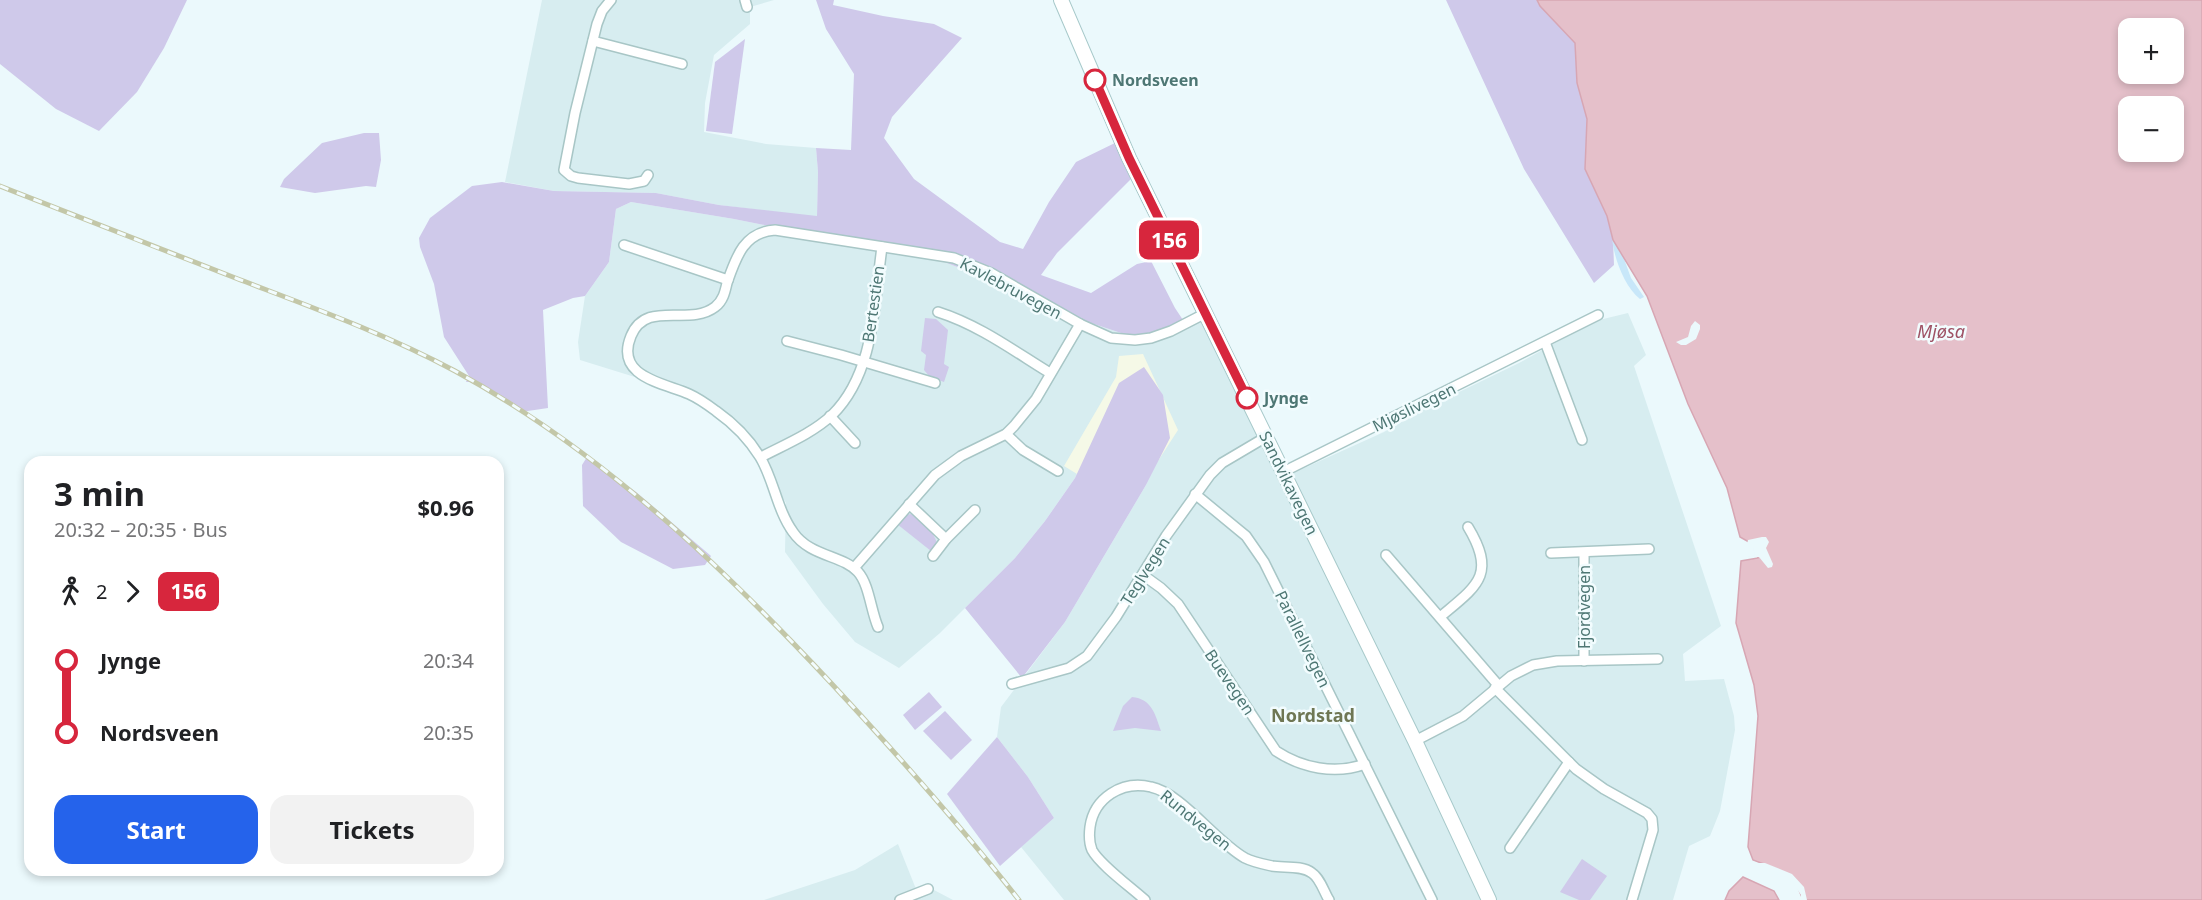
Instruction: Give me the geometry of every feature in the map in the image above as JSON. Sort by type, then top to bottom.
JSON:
[{"type":"main road","name":"Sandvikavegen","points":[[1061,0],[1129,158],[1415,741],[1489,900]]},
{"type":"street","points":[[611,0],[602,11],[593,42],[575,113],[564,170],[574,177],[629,184],[644,181],[648,176]]},
{"type":"street","points":[[593,42],[682,64]]},
{"type":"street","name":"Kavlebruvegen","points":[[854,568],[809,548],[800,539],[786,520],[761,457],[731,422],[691,394],[643,377],[636,371],[629,358],[629,338],[642,320],[657,315],[692,316],[717,305],[723,296],[740,249],[750,238],[763,232],[780,231],[938,254],[974,265],[1080,324],[1111,338],[1135,340],[1160,335],[1206,313]]},
{"type":"street","points":[[624,245],[728,280]]},
{"type":"street","name":"Bertestien","points":[[761,457],[810,430],[830,416],[846,399],[858,381],[865,362],[882,247]]},
{"type":"street","points":[[938,312],[951,321],[1004,344],[1050,373]]},
{"type":"street","name":"Mjøslivegen","points":[[1283,472],[1598,315]]},
{"type":"street","points":[[878,627],[863,579],[854,568],[935,474],[946,465],[1006,434],[1026,413],[1080,324]]},
{"type":"street","name":"Bertestien","points":[[787,341],[935,383]]},
{"type":"street","points":[[1545,342],[1582,440]]},
{"type":"street","points":[[799,356],[803,345]]},
{"type":"street","points":[[830,416],[855,443]]},
{"type":"street","points":[[1006,434],[1023,450],[1058,471]]},
{"type":"street","name":"Teglvegen","points":[[1012,684],[1069,668],[1087,656],[1116,617],[1195,494],[1210,475],[1222,464],[1266,437]]},
{"type":"street","name":"Parallellvegen","points":[[1195,494],[1246,536],[1264,562],[1432,900]]},
{"type":"street","points":[[909,504],[946,539]]},
{"type":"street","points":[[933,556],[946,539],[975,510]]},
{"type":"street","points":[[1440,617],[1473,588],[1482,568],[1481,553],[1468,527]]},
{"type":"street","name":"Fjordvegen","points":[[1551,553],[1649,549]]},
{"type":"street","name":"Fjordvegen","points":[[1584,553],[1584,661]]},
{"type":"street","points":[[1386,555],[1497,686],[1569,762],[1604,789],[1643,811],[1652,819],[1652,833],[1632,900]]},
{"type":"street","name":"Buevegen","points":[[1143,575],[1178,604],[1276,751],[1292,760],[1313,767],[1341,769],[1365,764]]},
{"type":"street","name":"Fjordvegen","points":[[1415,741],[1463,716],[1497,686],[1533,665],[1557,661],[1658,659]]},
{"type":"street","points":[[1510,848],[1569,762]]},
{"type":"street","name":"Rundvegen","points":[[1145,900],[1097,857],[1090,841],[1090,824],[1099,804],[1113,792],[1124,787],[1143,785],[1160,789],[1234,851],[1246,858],[1271,866],[1309,871],[1316,877],[1329,900]]},
{"type":"street","points":[[900,900],[928,889]]},
{"type":"shaded area","points":[[0,0],[187,0],[164,48],[137,92],[99,131],[56,109],[0,64]]},
{"type":"shaded area","points":[[542,0],[774,0],[750,7],[750,24],[714,55],[705,103],[704,132],[766,144],[816,148],[817,217],[719,205],[656,193],[554,191],[505,182]]},
{"type":"shaded area","points":[[816,0],[834,0],[833,5],[934,24],[962,38],[892,117],[884,138],[914,179],[1000,242],[1023,249],[1049,202],[1076,162],[1119,141],[1133,177],[1057,253],[1041,275],[1091,293],[1137,264],[1151,261],[1187,326],[1145,341],[1085,321],[1038,298],[939,260],[734,219],[631,202],[616,209],[609,262],[585,296],[573,298],[543,310],[548,408],[521,412],[471,382],[466,382],[469,376],[444,337],[434,284],[420,247],[419,238],[430,218],[472,186],[502,182],[554,191],[656,193],[719,205],[817,216],[816,148],[851,150],[854,74],[826,29]]},
{"type":"shaded area","points":[[1446,0],[1537,0],[1575,43],[1577,83],[1587,119],[1585,169],[1607,216],[1613,240],[1614,265],[1594,283],[1524,169]]},
{"type":"shaded area","points":[[745,39],[732,134],[706,131],[715,62]]},
{"type":"shaded area","points":[[364,133],[379,133],[381,160],[376,187],[366,186],[315,193],[280,187],[284,179],[322,143]]},
{"type":"shaded area","points":[[631,202],[734,219],[939,260],[1038,298],[1085,321],[1145,341],[1204,320],[1291,474],[1384,432],[1595,321],[1628,313],[1646,355],[1634,366],[1721,626],[1683,654],[1685,681],[1724,679],[1734,716],[1735,730],[1720,811],[1710,836],[1689,846],[1673,900],[1064,900],[1021,847],[1054,818],[1028,777],[997,737],[1001,707],[1065,622],[1146,485],[1169,438],[1119,383],[1075,478],[1045,521],[1015,558],[940,633],[899,668],[855,642],[823,604],[785,552],[786,503],[759,458],[724,419],[667,387],[580,360],[578,342],[585,296],[609,262],[616,209]]},
{"type":"shaded area","points":[[925,318],[936,319],[948,330],[944,364],[949,367],[944,382],[930,377],[924,370],[926,355],[921,351]]},
{"type":"shaded area","points":[[1143,354],[1178,430],[1129,506],[1064,466],[1116,377],[1119,356]]},
{"type":"shaded area","points":[[1144,367],[1163,395],[1170,438],[1146,485],[1065,622],[1022,678],[965,608],[1015,558],[1045,521],[1075,478],[1119,383]]},
{"type":"shaded area","points":[[587,457],[636,492],[711,556],[705,565],[673,569],[621,542],[583,506],[582,465]]},
{"type":"shaded area","points":[[911,514],[923,522],[933,534],[937,543],[931,551],[897,524],[905,515]]},
{"type":"shaded area","points":[[929,692],[942,707],[915,730],[903,715]]},
{"type":"shaded area","points":[[1132,697],[1139,698],[1152,708],[1161,731],[1135,728],[1113,731],[1123,706]]},
{"type":"shaded area","points":[[945,711],[972,740],[951,760],[923,731]]},
{"type":"shaded area","points":[[997,737],[1028,777],[1054,818],[1000,866],[947,794]]},
{"type":"shaded area","points":[[898,844],[918,894],[934,890],[953,900],[764,900],[855,870]]},
{"type":"shaded area","points":[[1582,859],[1607,876],[1590,900],[1579,900],[1560,892]]},
{"type":"sand","points":[[1615,234],[1631,278],[1644,297],[1640,299],[1629,287],[1621,271],[1613,246],[1612,238]]},
{"type":"water","name":"Mjøsa","points":[[1537,0],[2202,0],[2202,900],[1803,900],[1795,880],[1777,869],[1753,860],[1748,847],[1758,716],[1754,685],[1736,623],[1741,561],[1758,558],[1756,546],[1740,537],[1727,488],[1688,404],[1647,296],[1613,240],[1607,216],[1585,169],[1587,119],[1577,83],[1575,43]]},
{"type":"water","points":[[1743,877],[1774,891],[1779,900],[1725,900],[1729,891]]},
{"type":"pier","points":[[1695,321],[1700,325],[1696,339],[1686,345],[1676,342],[1688,337]]},
{"type":"pier","points":[[1766,537],[1769,542],[1766,548],[1773,564],[1772,567],[1768,568],[1759,557],[1748,557],[1755,555],[1753,548],[1747,544],[1748,540]]},
{"type":"pier","points":[[1750,860],[1765,863],[1792,874],[1804,887],[1807,900],[1800,900],[1801,895],[1793,883]]},
{"type":"railway","points":[[0,186],[321,311],[402,345],[455,371],[508,402],[559,436],[608,473],[701,552],[789,638],[903,763],[974,844],[1019,900]]},
{"type":"bus line","name":"156","points":[[1095,80],[1129,158],[1247,398]]},
{"type":"place","name":"Nordsveen","points":[[1095,80]]},
{"type":"place","name":"Jynge","points":[[1247,398]]},
{"type":"district","name":"Nordstad","points":[[1313,715]]}]
